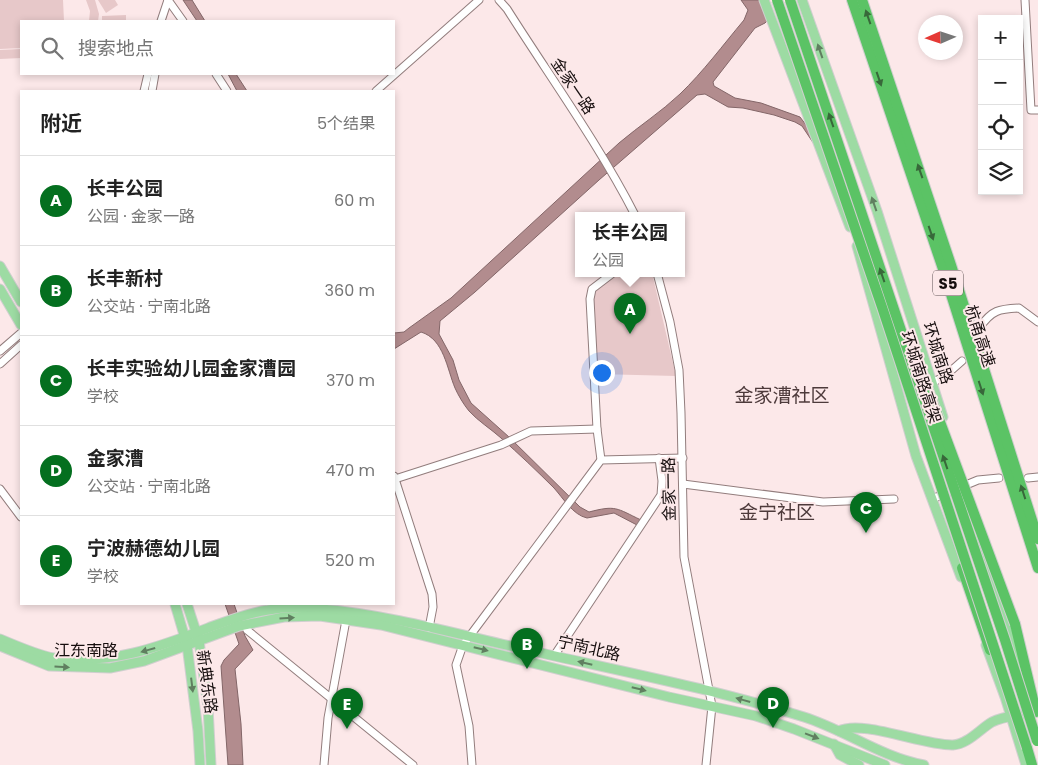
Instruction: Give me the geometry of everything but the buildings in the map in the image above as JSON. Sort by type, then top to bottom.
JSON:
[{"type":"highway","name":"环城南路高架","points":[[775,0],[818,118],[882,307],[1032,765]]},
{"type":"highway","name":"环城南路高架","points":[[790,0],[1005,640],[1038,744]]},
{"type":"highway","name":"杭甬高速","points":[[852,0],[942,266],[1038,568]]},
{"type":"highway","name":"杭甬高速","points":[[862,0],[951,264],[1038,539]]},
{"type":"highway","points":[[890,296],[922,370],[1015,624],[1037,715]]},
{"type":"highway","points":[[882,307],[899,372],[1005,697]]},
{"type":"main road","points":[[764,0],[855,240],[916,456],[1005,697],[1026,765]]},
{"type":"main road","name":"环城南路","points":[[802,0],[877,211],[933,384],[1003,619],[1037,715]]},
{"type":"main road","points":[[0,266],[20,300]]},
{"type":"main road","points":[[0,289],[20,323]]},
{"type":"main road","name":"新典东路","points":[[174,605],[186,641],[198,732],[200,765]]},
{"type":"main road","name":"新典东路","points":[[187,605],[197,637],[208,707],[211,765]]},
{"type":"main road","name":"宁南北路","points":[[241,623],[266,610],[291,608],[322,609],[386,618],[710,691],[806,718],[876,749],[924,765]]},
{"type":"main road","name":"宁南北路","points":[[241,623],[284,617],[320,616],[381,625],[669,697],[756,716],[834,744],[885,765]]},
{"type":"main road","name":"江东南路","points":[[0,646],[49,666],[110,668],[144,661],[186,641],[241,623]]},
{"type":"main road","name":"江东南路","points":[[0,639],[51,658],[79,660],[111,658],[186,641]]},
{"type":"main road","points":[[839,731],[844,729],[884,732],[927,742],[953,745],[966,741],[994,722],[1011,717],[1037,715]]},
{"type":"main road","points":[[860,742],[865,730]]},
{"type":"main road","points":[[834,744],[840,755],[859,765]]},
{"type":"street","points":[[161,20],[168,0]]},
{"type":"street","points":[[166,20],[168,0]]},
{"type":"street","points":[[168,0],[182,20]]},
{"type":"street","points":[[395,74],[480,0]]},
{"type":"street","name":"金家一路","points":[[499,0],[507,9],[582,124],[619,184],[633,212]]},
{"type":"street","points":[[1025,0],[1030,110],[1038,110]]},
{"type":"street","points":[[144,90],[148,75]]},
{"type":"street","points":[[152,90],[156,75]]},
{"type":"street","points":[[217,75],[226,90]]},
{"type":"street","points":[[377,90],[394,75]]},
{"type":"street","points":[[472,765],[469,726],[456,665],[462,645],[601,460],[597,429],[590,299],[592,289],[608,277]]},
{"type":"street","name":"金家一路","points":[[658,277],[670,322],[679,370],[683,458],[684,557],[712,706],[706,765]]},
{"type":"street","points":[[980,327],[989,315],[1000,309],[1019,308],[1038,322]]},
{"type":"street","points":[[0,351],[20,334]]},
{"type":"street","points":[[0,364],[20,346]]},
{"type":"street","points":[[899,394],[933,384],[962,361]]},
{"type":"street","points":[[395,478],[501,446],[535,430],[597,429]]},
{"type":"street","points":[[554,656],[661,494],[662,481],[659,458]]},
{"type":"street","points":[[601,460],[683,458]]},
{"type":"street","points":[[1028,478],[1038,477]]},
{"type":"street","points":[[932,499],[978,480],[999,478]]},
{"type":"street","points":[[395,481],[432,594],[433,607],[429,628]]},
{"type":"street","points":[[683,484],[823,502],[894,499]]},
{"type":"street","points":[[0,489],[20,515]]},
{"type":"street","points":[[324,765],[328,718],[346,620]]},
{"type":"street","points":[[241,623],[331,700],[413,765]]},
{"type":"shaded area","points":[[0,0],[63,0],[64,20],[20,20],[20,48],[0,49]]},
{"type":"shaded area","points":[[86,0],[95,0],[99,14],[98,20],[89,20],[90,11]]},
{"type":"shaded area","points":[[98,0],[115,0],[118,5],[106,13]]},
{"type":"shaded area","points":[[183,0],[192,0],[204,20],[196,20]]},
{"type":"shaded area","points":[[741,0],[769,0],[769,19],[755,28],[713,82],[714,86],[735,98],[761,103],[800,117],[812,133],[814,144],[802,126],[795,122],[743,108],[728,107],[705,94],[697,95],[440,321],[439,334],[453,360],[459,380],[471,403],[509,437],[580,507],[589,512],[611,508],[616,509],[641,520],[637,525],[614,513],[587,518],[573,510],[535,469],[469,411],[456,391],[444,356],[435,341],[421,332],[395,348],[395,333],[404,332],[451,298],[619,143],[680,94],[705,68],[744,20],[748,10]]},
{"type":"shaded area","points":[[126,15],[126,20],[102,20],[102,16]]},
{"type":"shaded area","points":[[20,49],[20,58],[0,59],[0,50]]},
{"type":"shaded area","points":[[229,75],[237,75],[246,90],[236,90]]},
{"type":"shaded area","points":[[615,277],[653,277],[676,376],[597,374],[591,293]]},
{"type":"shaded area","points":[[225,605],[234,605],[245,636],[253,650],[235,669],[243,765],[228,765],[221,666],[239,644]]},
{"type":"place","name":"长丰公园","points":[[630,334]]},
{"type":"place","name":"长丰实验幼儿园金家漕园","points":[[866,533]]},
{"type":"place","name":"长丰新村","points":[[527,669]]},
{"type":"place","name":"金家漕","points":[[773,728]]},
{"type":"place","name":"宁波赫德幼儿园","points":[[347,729]]},
{"type":"district","name":"金家漕社区","points":[[782,395]]},
{"type":"district","name":"金宁社区","points":[[777,512]]}]
